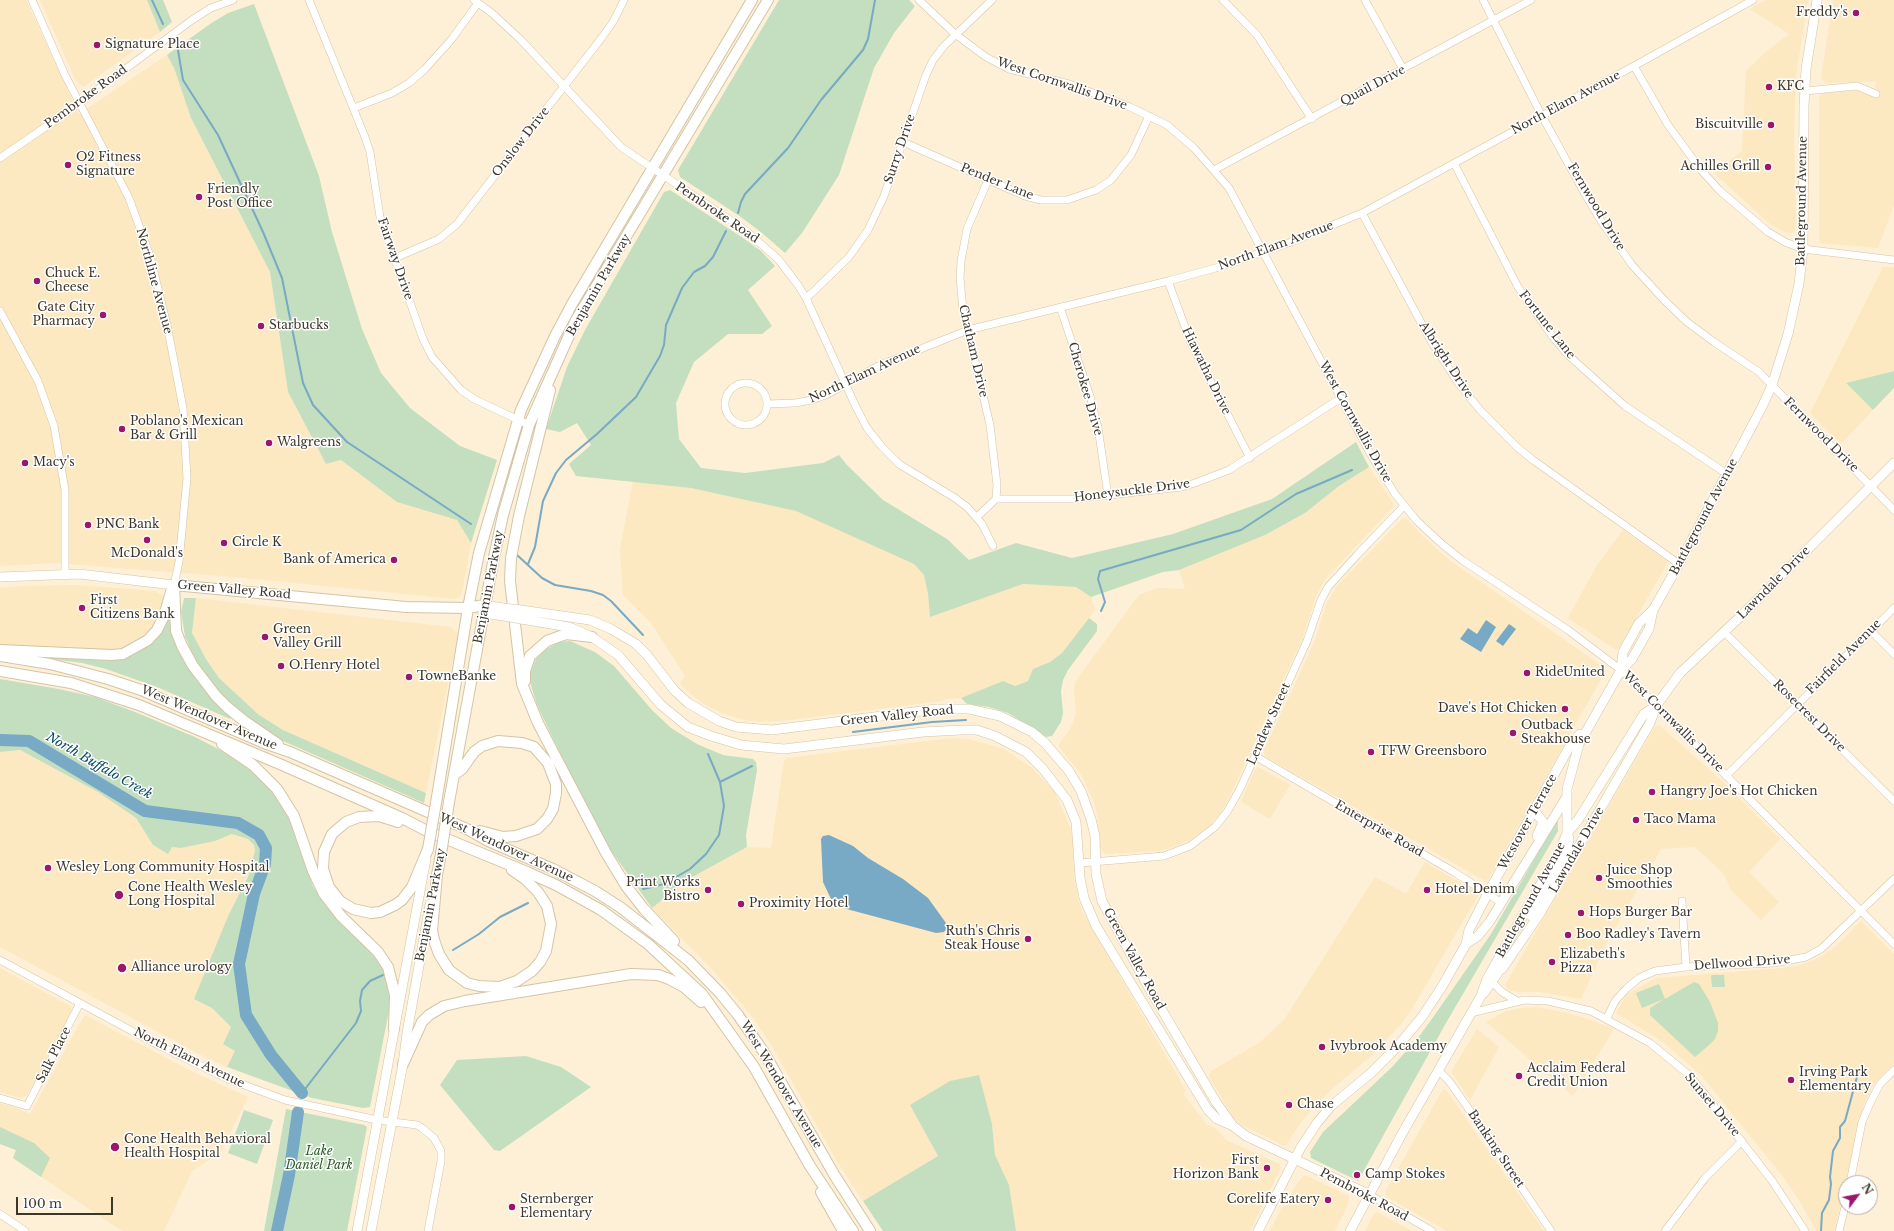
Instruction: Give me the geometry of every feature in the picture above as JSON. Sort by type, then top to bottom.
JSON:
[{"type":"highway","name":"Benjamin Parkway","points":[[428,849],[468,608],[479,553],[518,420],[537,374],[565,317],[752,0]]},
{"type":"highway","name":"Benjamin Parkway","points":[[437,874],[484,609],[503,515],[529,425],[576,320],[664,177],[768,0]]},
{"type":"highway","points":[[558,361],[519,516],[511,558],[510,581],[522,684],[549,744],[606,853],[626,886],[688,960]]},
{"type":"highway","name":"Green Valley Road","points":[[174,585],[401,606],[484,609]]},
{"type":"highway","points":[[0,650],[111,655],[123,654],[148,640],[157,630],[164,616],[174,585]]},
{"type":"highway","points":[[174,585],[176,631],[182,646],[202,680],[216,696],[243,720],[290,752]]},
{"type":"highway","points":[[530,704],[525,683],[525,671],[530,656],[547,641],[566,634],[592,637]]},
{"type":"highway","name":"West Wendover Avenue","points":[[0,656],[50,664],[108,678],[141,690],[264,743],[290,752],[467,829],[488,841],[553,869],[595,891],[642,922],[688,960],[720,993],[755,1039],[835,1176],[870,1231]]},
{"type":"highway","name":"West Wendover Avenue","points":[[0,671],[38,676],[106,693],[139,705],[221,738],[402,818],[427,831],[556,885],[601,910],[648,944],[702,994],[723,1021],[754,1067],[810,1166],[852,1231]]},
{"type":"highway","points":[[198,730],[241,756],[253,765],[277,789],[294,816],[313,871],[324,894],[341,916],[378,952],[388,967],[395,996],[394,1029]]},
{"type":"highway","points":[[454,775],[462,769],[474,752],[482,746],[498,741],[510,741],[522,743],[534,748],[541,754],[548,763],[556,784],[553,809],[547,819],[537,829],[516,836],[502,837],[467,829]]},
{"type":"highway","points":[[427,831],[379,816],[359,817],[346,822],[332,834],[324,852],[323,869],[325,879],[335,895],[346,905],[362,912],[380,912],[395,905],[407,894],[412,887],[428,849]]},
{"type":"highway","points":[[437,874],[432,931],[439,954],[449,970],[467,983],[479,986],[500,987],[525,977],[540,962],[547,944],[550,924],[547,906],[538,892],[525,879],[500,862]]},
{"type":"highway","points":[[403,1064],[422,1022],[429,1015],[444,1006],[465,1001],[631,974],[658,974],[669,979],[684,987],[723,1021]]},
{"type":"highway","points":[[810,1166],[824,1199],[843,1231]]},
{"type":"main road","name":"Battleground Avenue","points":[[1350,1231],[1368,1194],[1472,1013],[1481,996],[1487,979],[1560,850],[1567,833],[1567,796],[1569,780],[1576,753],[1588,725],[1621,670],[1623,652],[1639,623],[1653,610],[1679,564],[1772,385],[1789,330],[1799,284],[1803,249],[1806,69],[1817,0]]},
{"type":"main road","name":"Lawndale Drive","points":[[1502,969],[1522,942],[1563,874],[1650,723],[1656,706],[1680,673],[1724,632],[1894,463]]},
{"type":"main road","name":"Green Valley Road","points":[[0,577],[65,574],[87,575],[174,585]]},
{"type":"main road","name":"Green Valley Road","points":[[484,609],[590,620],[611,629],[636,644],[647,655],[674,690],[688,703],[719,722],[736,727],[772,730],[937,709],[969,709],[1000,716],[1019,724],[1045,742],[1069,771],[1077,785],[1091,820],[1095,836],[1096,874],[1102,901],[1119,935],[1213,1096],[1233,1126]]},
{"type":"main road","name":"Green Valley Road","points":[[521,614],[569,627],[592,637],[618,655],[661,705],[688,727],[741,746],[784,749],[923,732],[977,730],[1012,744],[1026,752],[1036,761],[1067,800],[1076,822],[1084,898],[1108,947],[1208,1110],[1217,1119],[1233,1126],[1246,1136],[1296,1159]]},
{"type":"main road","name":"Lawndale Drive","points":[[1567,833],[1578,820],[1644,714],[1656,706]]},
{"type":"main road","name":"Westover Terrace","points":[[1258,1231],[1301,1147],[1317,1124],[1331,1106],[1371,1073],[1397,1048],[1422,1017],[1443,985],[1466,944],[1469,930],[1534,810],[1571,744],[1588,725]]},
{"type":"main road","name":"Westover Terrace","points":[[1466,944],[1478,936],[1502,903],[1567,796]]},
{"type":"main road","points":[[1525,865],[1543,822],[1534,810]]},
{"type":"main road","points":[[1502,969],[1561,864],[1569,846],[1567,833]]},
{"type":"main road","name":"Benjamin Parkway","points":[[357,1231],[428,849]]},
{"type":"main road","name":"Benjamin Parkway","points":[[370,1231],[403,1064],[407,1032],[433,887],[437,874]]},
{"type":"main road","name":"Battleground Avenue","points":[[1481,996],[1493,983],[1502,969]]},
{"type":"main road","name":"Pembroke Road","points":[[1296,1159],[1368,1194]]},
{"type":"street","name":"Northline Avenue","points":[[32,0],[62,70],[123,186],[145,242],[178,373],[183,408],[187,478],[179,562],[174,585]]},
{"type":"street","name":"Pembroke Road","points":[[0,158],[203,13],[233,0]]},
{"type":"street","name":"Fairway Drive","points":[[309,0],[354,108],[370,152],[380,217],[423,339],[432,357],[461,390],[474,399],[529,425]]},
{"type":"street","name":"Onslow Drive","points":[[395,258],[439,239],[457,224],[613,22],[624,0]]},
{"type":"street","name":"West Cornwallis Drive","points":[[919,0],[955,34],[986,57],[1009,69],[1091,91],[1149,116],[1178,134],[1214,170],[1229,188],[1382,475],[1404,506],[1429,533],[1462,560],[1568,630],[1621,670],[1894,944]]},
{"type":"street","name":"Surry Drive","points":[[806,298],[835,271],[858,245],[884,196],[926,75],[933,60],[955,34],[992,0]]},
{"type":"street","points":[[1223,0],[1258,35],[1312,119]]},
{"type":"street","points":[[1365,0],[1403,69]]},
{"type":"street","name":"Fernwood Drive","points":[[1483,0],[1542,116],[1601,221],[1644,279],[1687,322],[1759,372],[1894,510]]},
{"type":"street","name":"Quail Drive","points":[[1214,170],[1312,119],[1531,0]]},
{"type":"street","name":"North Elam Avenue","points":[[767,404],[795,404],[812,400],[845,385],[890,360],[968,330],[1223,266],[1264,252],[1362,212],[1454,164],[1753,0]]},
{"type":"street","name":"Pembroke Road","points":[[476,1],[521,40],[614,141],[653,170],[761,243],[778,258],[806,298],[845,385],[867,428],[882,447],[899,464],[955,498],[977,517],[993,546]]},
{"type":"street","points":[[354,108],[392,93],[409,83],[425,69],[451,40],[476,1]]},
{"type":"street","points":[[1634,66],[1668,125],[1692,159],[1716,187],[1768,232],[1785,242],[1803,249],[1894,260]]},
{"type":"street","points":[[1805,91],[1857,86],[1876,94]]},
{"type":"street","name":"Pender Lane","points":[[903,142],[1025,196],[1041,200],[1067,200],[1096,190],[1111,180],[1131,155],[1149,116]]},
{"type":"street","name":"Fortune Lane","points":[[1454,164],[1518,288],[1552,336],[1568,355],[1625,406],[1727,474]]},
{"type":"street","name":"Chatham Drive","points":[[988,180],[968,229],[961,261],[960,291],[990,425],[996,499]]},
{"type":"street","name":"Albright Drive","points":[[1362,212],[1431,341],[1455,379],[1480,410],[1517,447],[1533,460],[1679,564]]},
{"type":"street","name":"Hiawatha Drive","points":[[1168,281],[1191,343],[1250,458]]},
{"type":"street","name":"Cherokee Drive","points":[[1060,308],[1090,396],[1098,427],[1108,496]]},
{"type":"street","points":[[0,312],[38,381],[54,426],[65,490],[65,574]]},
{"type":"street","points":[[743,383],[757,386],[762,390],[767,404],[766,410],[758,420],[746,424],[740,423],[729,416],[725,403],[730,390],[743,383]]},
{"type":"street","name":"Honeysuckle Drive","points":[[996,499],[1054,500],[1108,496],[1196,483],[1229,470],[1250,458],[1341,398]]},
{"type":"street","points":[[977,517],[996,499]]},
{"type":"street","name":"Lendew Street","points":[[1080,863],[1164,856],[1180,851],[1215,827],[1227,812],[1255,756],[1307,641],[1321,600],[1328,587],[1404,506]]},
{"type":"street","name":"Fairfield Avenue","points":[[1726,776],[1894,608]]},
{"type":"street","points":[[1871,631],[1894,654]]},
{"type":"street","name":"Rosecrest Drive","points":[[1724,632],[1894,801]]},
{"type":"street","name":"Enterprise Road","points":[[1255,756],[1502,903]]},
{"type":"street","name":"Dellwood Drive","points":[[1607,1018],[1615,1001],[1627,988],[1639,978],[1655,971],[1686,967],[1774,963],[1804,958],[1821,950],[1862,912],[1894,879]]},
{"type":"street","points":[[1682,901],[1686,967]]},
{"type":"street","name":"North Elam Avenue","points":[[0,960],[158,1045],[240,1084],[284,1100],[391,1123],[417,1125],[422,1128],[434,1138],[441,1151],[441,1161],[428,1231]]},
{"type":"street","points":[[1493,983],[1502,992],[1517,1001]]},
{"type":"street","name":"Sunset Drive","points":[[1472,1013],[1517,1001],[1548,1001],[1586,1010],[1607,1018],[1650,1043],[1689,1075],[1742,1141],[1786,1200],[1805,1231]]},
{"type":"street","name":"Salk Place","points":[[0,1098],[28,1106],[80,1003]]},
{"type":"street","name":"Banking Street","points":[[1438,1070],[1449,1081],[1466,1105],[1551,1231]]},
{"type":"street","points":[[1852,1175],[1862,1122],[1880,1084],[1894,1070]]},
{"type":"street","points":[[1665,1231],[1706,1178],[1742,1141]]},
{"type":"street","name":"Pembroke Road","points":[[1368,1194],[1432,1231]]},
{"type":"street","points":[[0,1214],[25,1231]]},
{"type":"street","points":[[1839,1231],[1843,1215]]},
{"type":"shaded area","points":[[0,0],[26,0],[79,114],[167,55],[174,68],[191,118],[270,272],[288,392],[326,464],[341,460],[397,502],[457,520],[471,543],[462,593],[460,596],[455,599],[234,577],[55,563],[0,566]]},
{"type":"shaded area","name":"Signature Place","points":[[40,0],[147,0],[160,32],[83,87],[75,79]]},
{"type":"shaded area","points":[[1766,0],[1808,0],[1796,75],[1794,137],[1796,222],[1795,230],[1792,233],[1784,232],[1769,223],[1714,173],[1742,151],[1746,71],[1768,50],[1789,34],[1750,9]]},
{"type":"shaded area","points":[[1833,0],[1894,0],[1894,205],[1878,248],[1820,243],[1819,240],[1819,96],[1823,93],[1875,89],[1876,81],[1826,83],[1821,78]]},
{"type":"shaded area","points":[[1883,267],[1894,267],[1894,371],[1846,383],[1873,410],[1841,444],[1810,413]]},
{"type":"shaded area","points":[[1369,467],[1393,503],[1393,507],[1327,577],[1317,593],[1303,637],[1228,800],[1219,815],[1209,826],[1192,839],[1173,847],[1159,851],[1106,854],[1103,852],[1100,847],[1097,813],[1093,800],[1081,774],[1059,747],[1059,744],[1069,731],[1074,721],[1076,710],[1074,691],[1075,683],[1080,675],[1139,595],[1158,588],[1185,589],[1179,570],[1265,535],[1305,513],[1339,486]]},
{"type":"shaded area","points":[[633,481],[691,488],[796,511],[914,564],[924,575],[928,594],[930,617],[1023,584],[1076,587],[1091,597],[1095,610],[1062,653],[1050,662],[1033,669],[1028,681],[1015,686],[1003,681],[961,698],[946,699],[942,701],[790,720],[759,722],[744,720],[722,713],[702,703],[684,688],[680,683],[685,676],[651,623],[623,595],[620,549]]},
{"type":"shaded area","points":[[1403,518],[1407,519],[1423,537],[1452,562],[1595,661],[1604,669],[1605,672],[1487,882],[1266,757],[1264,754],[1264,750],[1315,641],[1326,605],[1336,587]]},
{"type":"shaded area","points":[[1623,530],[1668,562],[1619,648],[1616,650],[1568,618],[1597,565]]},
{"type":"shaded area","points":[[76,585],[155,591],[163,596],[164,609],[151,631],[142,639],[124,649],[116,651],[0,646],[0,588],[20,586]]},
{"type":"shaded area","points":[[196,598],[451,627],[458,634],[426,793],[283,730],[259,715],[219,678],[195,641],[192,633]]},
{"type":"shaded area","points":[[1659,725],[1723,782],[1780,839],[1749,872],[1779,902],[1761,920],[1731,890],[1724,874],[1695,847],[1661,849],[1607,942],[1581,999],[1540,992],[1518,992],[1508,990],[1505,985],[1654,728]]},
{"type":"shaded area","points":[[952,738],[969,739],[1004,749],[1032,768],[1055,793],[1070,827],[1073,839],[1074,878],[1079,903],[1085,916],[1177,1075],[1185,1090],[1184,1095],[1206,1124],[1217,1129],[1226,1140],[1275,1162],[1281,1167],[1250,1231],[1016,1231],[1009,1185],[995,1155],[992,1124],[978,1075],[910,1105],[938,1156],[863,1201],[838,1163],[772,1046],[754,1019],[711,968],[652,908],[687,880],[747,847],[771,848],[784,761],[787,758]]},
{"type":"shaded area","name":"Cone Health Wesley Long Hospital","points":[[20,750],[98,792],[136,818],[153,845],[168,853],[172,847],[181,848],[215,841],[232,834],[248,839],[254,845],[255,851],[248,877],[229,914],[212,1008],[231,1027],[223,1044],[235,1051],[227,1067],[201,1055],[0,947],[0,752]]},
{"type":"shaded area","points":[[1258,767],[1290,785],[1270,819],[1241,802],[1255,769]]},
{"type":"shaded area","points":[[1425,862],[1479,894],[1413,1007],[1401,1024],[1372,1055],[1331,1090],[1313,1108],[1301,1122],[1286,1145],[1284,1146],[1240,1124],[1233,1117],[1209,1077],[1211,1071],[1259,1043],[1284,1020],[1375,877],[1406,894]]},
{"type":"shaded area","name":"Irving Park Elementary","points":[[1861,921],[1894,954],[1894,1063],[1874,1084],[1865,1101],[1847,1175],[1838,1175],[1838,1214],[1834,1231],[1816,1231],[1799,1200],[1784,1178],[1701,1075],[1663,1042],[1616,1013],[1627,994],[1656,978],[1798,966],[1814,960],[1834,948]]},
{"type":"shaded area","points":[[0,968],[70,1006],[72,1011],[27,1095],[21,1098],[0,1092]]},
{"type":"shaded area","points":[[1535,1007],[1568,1013],[1614,1029],[1573,1096],[1486,1022],[1506,1011]]},
{"type":"shaded area","name":"Cone Health Behavioral Health Hospital","points":[[84,1016],[87,1016],[189,1070],[248,1097],[220,1153],[192,1171],[164,1231],[122,1231],[13,1158],[16,1150],[0,1144],[0,1103],[30,1114]]},
{"type":"shaded area","points":[[1477,1029],[1499,1047],[1470,1100],[1452,1073],[1452,1070]]},
{"type":"shaded area","points":[[1443,1089],[1446,1090],[1544,1231],[1447,1231],[1387,1197],[1385,1192]]},
{"type":"shaded area","points":[[1305,1175],[1349,1196],[1348,1204],[1335,1231],[1270,1231],[1282,1207],[1285,1206],[1297,1183]]},
{"type":"shaded area","points":[[1377,1212],[1412,1231],[1365,1231],[1373,1215]]},
{"type":"green space","points":[[147,0],[163,0],[172,22],[160,32]]},
{"type":"green space","points":[[779,0],[909,0],[915,6],[894,33],[874,68],[839,175],[802,233],[785,253],[741,217],[680,177],[678,170]]},
{"type":"green space","points":[[254,4],[319,176],[332,232],[362,329],[381,373],[410,408],[460,446],[497,460],[471,543],[457,520],[397,502],[341,460],[326,464],[288,392],[270,272],[191,118],[174,68],[167,55],[228,13]]},
{"type":"green space","points":[[670,190],[761,251],[775,266],[748,290],[772,326],[762,334],[728,334],[694,362],[676,403],[679,439],[701,468],[745,473],[823,463],[839,455],[847,465],[883,500],[947,539],[969,560],[1016,543],[1072,558],[1173,534],[1272,499],[1356,442],[1369,467],[1339,486],[1305,513],[1265,535],[1179,570],[1163,572],[1091,597],[1076,587],[1023,584],[930,617],[928,594],[924,575],[914,564],[796,511],[691,488],[576,476],[569,464],[591,445],[577,423],[560,432],[546,429],[567,367],[585,330],[664,192]]},
{"type":"green space","points":[[1894,371],[1894,388],[1873,410],[1846,383]]},
{"type":"green space","points":[[184,598],[196,598],[192,633],[206,659],[219,678],[259,715],[283,730],[426,793],[424,803],[283,741],[265,731],[242,714],[208,679],[193,656],[185,636],[181,612]]},
{"type":"green space","points":[[171,607],[174,629],[219,705],[231,718],[230,719],[157,687],[106,669],[82,663],[36,657],[36,655],[119,658],[133,655],[144,648],[162,631]]},
{"type":"green space","points":[[1089,618],[1097,624],[1097,631],[1068,670],[1063,680],[1061,691],[1063,713],[1061,722],[1052,736],[1046,737],[1008,713],[989,707],[967,704],[961,698],[1003,681],[1015,686],[1028,681],[1033,669],[1050,662],[1062,653]]},
{"type":"green space","points":[[570,641],[595,652],[614,666],[652,710],[671,728],[697,744],[723,755],[753,759],[756,762],[757,770],[746,835],[747,847],[687,880],[652,908],[610,849],[573,780],[537,705],[530,682],[531,671],[536,659],[546,649],[560,642]]},
{"type":"green space","points":[[0,679],[95,697],[135,712],[195,737],[228,754],[251,769],[268,785],[286,812],[294,830],[313,886],[326,906],[382,965],[389,988],[390,1006],[370,1107],[363,1108],[312,1098],[227,1067],[235,1051],[223,1044],[231,1027],[212,1008],[194,999],[229,914],[248,877],[255,851],[254,845],[248,839],[232,834],[215,841],[181,848],[172,847],[168,854],[153,845],[136,818],[98,792],[20,750],[0,752]]},
{"type":"green space","points":[[1558,818],[1558,831],[1446,1023],[1358,1181],[1311,1158],[1310,1152],[1323,1132],[1392,1067],[1418,1038],[1434,1016],[1491,934]]},
{"type":"green space","points":[[1712,975],[1724,975],[1725,987],[1712,987]]},
{"type":"green space","points":[[1694,982],[1699,984],[1710,1002],[1718,1023],[1718,1031],[1715,1039],[1695,1057],[1650,1015],[1650,1008],[1664,999],[1642,1008],[1636,993],[1659,984],[1665,999]]},
{"type":"green space","points":[[526,1056],[561,1067],[591,1087],[500,1151],[494,1150],[440,1085],[457,1060]]},
{"type":"green space","points":[[979,1075],[992,1124],[995,1155],[1009,1185],[1016,1231],[883,1231],[863,1201],[938,1156],[910,1105],[950,1081]]},
{"type":"green space","name":"Lake Daniel Park","points":[[286,1109],[364,1125],[367,1127],[347,1231],[264,1231]]},
{"type":"green space","points":[[244,1110],[273,1120],[257,1164],[228,1153]]},
{"type":"green space","points":[[0,1127],[34,1143],[50,1158],[41,1177],[13,1158],[16,1150],[0,1144]]},
{"type":"water","points":[[1486,620],[1496,627],[1481,652],[1460,639],[1468,628],[1477,634]]},
{"type":"water","points":[[1509,624],[1516,629],[1503,646],[1496,641]]},
{"type":"water","points":[[829,835],[853,846],[868,858],[903,879],[928,898],[946,923],[947,928],[944,932],[936,933],[843,908],[831,899],[823,882],[821,839],[823,836]]},
{"type":"waterway","points":[[152,0],[163,24]]},
{"type":"waterway","points":[[738,213],[745,194],[788,148],[821,100],[863,50],[868,39],[875,0]]},
{"type":"waterway","points":[[178,50],[183,80],[218,135],[263,232],[282,278],[303,383],[313,405],[347,442],[471,524]]},
{"type":"waterway","points":[[528,564],[535,547],[543,501],[556,473],[566,460],[597,434],[636,397],[660,356],[664,345],[666,325],[682,288],[694,272],[705,266],[713,257],[726,231]]},
{"type":"waterway","points":[[1101,611],[1105,602],[1098,579],[1100,571],[1241,530],[1296,494],[1352,470]]},
{"type":"waterway","points":[[517,555],[542,578],[555,585],[591,591],[603,595],[611,601],[643,635]]},
{"type":"waterway","points":[[853,732],[932,722],[966,720]]},
{"type":"waterway","name":"North Buffalo Creek","points":[[0,740],[29,741],[145,811],[238,823],[259,835],[266,848],[265,864],[254,894],[239,964],[246,1015],[271,1055],[302,1093]]},
{"type":"waterway","points":[[643,889],[664,884],[690,869],[706,854],[719,835],[724,806],[720,782],[708,754]]},
{"type":"waterway","points":[[720,782],[752,766]]},
{"type":"waterway","points":[[453,950],[479,934],[500,917],[528,903]]},
{"type":"waterway","points":[[302,1093],[356,1023],[361,1011],[360,1001],[362,990],[370,981],[383,975]]},
{"type":"waterway","points":[[1821,1231],[1822,1213],[1829,1200],[1833,1151],[1840,1138],[1840,1127],[1845,1121],[1858,1073]]},
{"type":"waterway","name":"North Buffalo Creek","points":[[277,1231],[289,1175],[298,1112]]},
{"type":"place","name":"Freddy's","points":[[1856,13]]},
{"type":"place","name":"Signature Place","points":[[97,45]]},
{"type":"place","name":"KFC","points":[[1769,87]]},
{"type":"place","name":"Biscuitville","points":[[1771,125]]},
{"type":"place","name":"O2 Fitness Signature","points":[[68,165]]},
{"type":"place","name":"Achilles Grill","points":[[1768,167]]},
{"type":"place","name":"Friendly Post Office","points":[[199,197]]},
{"type":"place","name":"Chuck E. Cheese","points":[[37,281]]},
{"type":"place","name":"Gate City Pharmacy","points":[[103,315]]},
{"type":"place","name":"Starbucks","points":[[261,326]]},
{"type":"place","name":"Poblano's Mexican Bar & Grill","points":[[122,429]]},
{"type":"place","name":"Walgreens","points":[[269,443]]},
{"type":"place","name":"Macy's","points":[[25,463]]},
{"type":"place","name":"PNC Bank","points":[[88,525]]},
{"type":"place","name":"McDonald's","points":[[147,540]]},
{"type":"place","name":"Circle K","points":[[224,543]]},
{"type":"place","name":"Bank of America","points":[[394,560]]},
{"type":"place","name":"First Citizens Bank","points":[[82,608]]},
{"type":"place","name":"Green Valley Grill","points":[[265,637]]},
{"type":"place","name":"O.Henry Hotel","points":[[281,666]]},
{"type":"place","name":"RideUnited","points":[[1527,673]]},
{"type":"place","name":"TowneBanke","points":[[409,677]]},
{"type":"place","name":"Dave's Hot Chicken","points":[[1565,709]]},
{"type":"place","name":"Outback Steakhouse","points":[[1513,733]]},
{"type":"place","name":"TFW Greensboro","points":[[1371,752]]},
{"type":"place","name":"Hangry Joe's Hot Chicken","points":[[1652,792]]},
{"type":"place","name":"Taco Mama","points":[[1636,820]]},
{"type":"place","name":"Wesley Long Community Hospital","points":[[48,868]]},
{"type":"place","name":"Juice Shop Smoothies","points":[[1599,878]]},
{"type":"place","name":"Print Works Bistro","points":[[708,890]]},
{"type":"place","name":"Hotel Denim","points":[[1427,890]]},
{"type":"place","name":"Cone Health Wesley Long Hospital","points":[[119,895]]},
{"type":"place","name":"Proximity Hotel","points":[[741,904]]},
{"type":"place","name":"Hops Burger Bar","points":[[1581,913]]},
{"type":"place","name":"Boo Radley's Tavern","points":[[1568,935]]},
{"type":"place","name":"Ruth's Chris Steak House","points":[[1028,939]]},
{"type":"place","name":"Elizabeth's Pizza","points":[[1552,962]]},
{"type":"place","name":"Alliance urology","points":[[122,968]]},
{"type":"place","name":"Ivybrook Academy","points":[[1322,1047]]},
{"type":"place","name":"Acclaim Federal Credit Union","points":[[1519,1076]]},
{"type":"place","name":"Irving Park Elementary","points":[[1791,1080]]},
{"type":"place","name":"Chase","points":[[1289,1105]]},
{"type":"place","name":"Cone Health Behavioral Health Hospital","points":[[115,1147]]},
{"type":"place","name":"First Horizon Bank","points":[[1267,1168]]},
{"type":"place","name":"Camp Stokes","points":[[1357,1175]]},
{"type":"place","name":"Corelife Eatery","points":[[1328,1200]]},
{"type":"place","name":"Sternberger Elementary","points":[[512,1207]]}]
